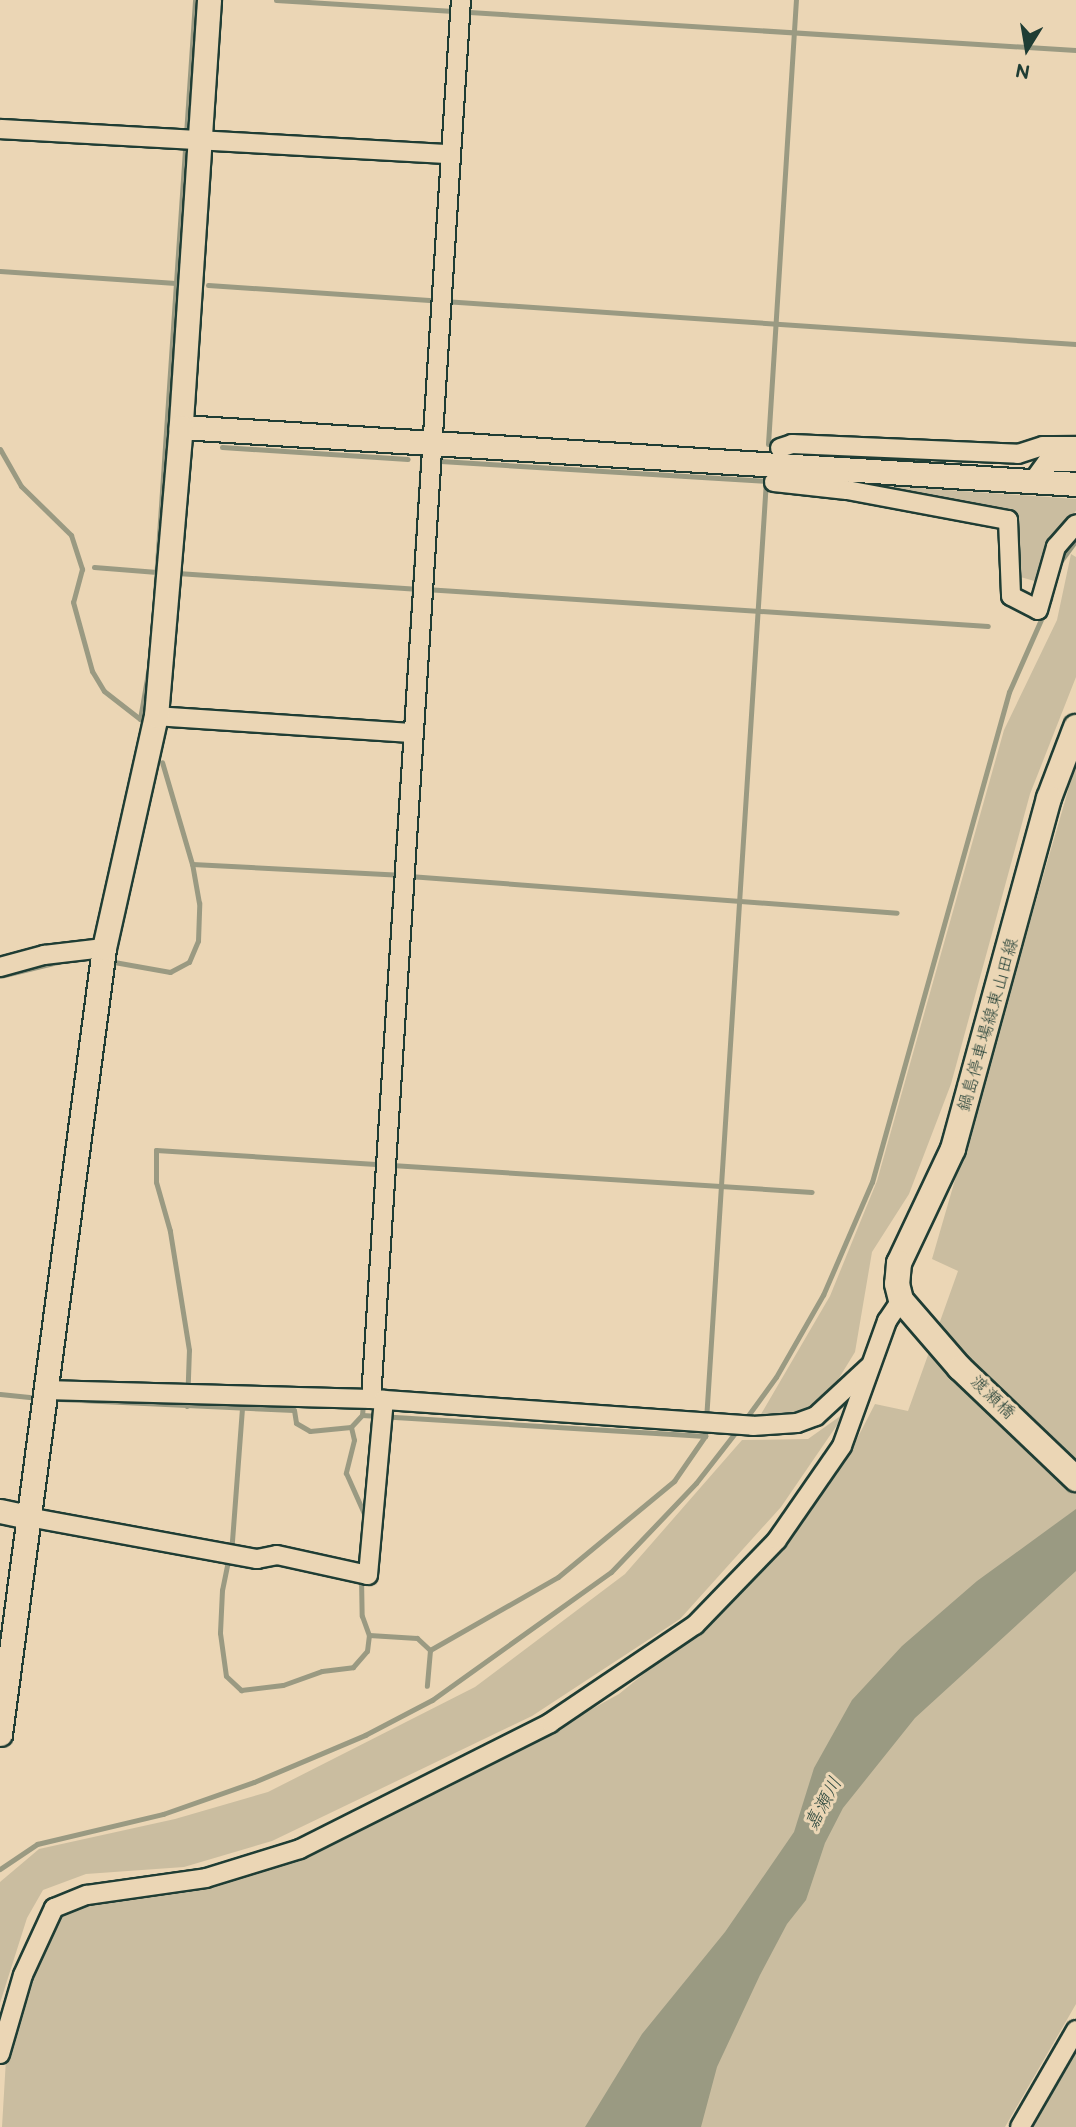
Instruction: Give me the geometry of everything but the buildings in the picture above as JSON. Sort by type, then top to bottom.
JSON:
[{"type":"main road","name":"鍋島停車場線東山田線","points":[[907,1306],[899,1263],[953,1149],[1049,798],[1076,727]]},
{"type":"main road","name":"渡瀬橋","points":[[907,1306],[960,1367],[1076,1479]]},
{"type":"street","points":[[0,1734],[104,947],[156,716],[181,427],[190,140],[209,0]]},
{"type":"street","points":[[0,1511],[257,1559],[276,1555],[362,1574],[375,1406],[402,875],[406,732],[421,589],[440,300],[443,154],[460,6]]},
{"type":"street","points":[[0,129],[443,154]]},
{"type":"street","points":[[181,427],[1076,484]]},
{"type":"street","points":[[780,449],[792,444],[1018,454],[1043,446],[1076,446]]},
{"type":"street","points":[[1033,481],[1047,462],[1076,462]]},
{"type":"street","points":[[774,481],[847,490],[1008,520],[1011,596],[1038,610],[1056,547],[1076,524]]},
{"type":"street","points":[[156,716],[406,732]]},
{"type":"street","points":[[0,967],[44,955],[104,947]]},
{"type":"street","points":[[0,2054],[23,1975],[54,1908],[88,1895],[206,1878],[300,1849],[550,1723],[695,1625],[777,1540],[820,1480],[857,1414],[869,1367],[887,1321],[907,1306]]},
{"type":"street","points":[[44,1397],[188,1393],[753,1426],[797,1423],[816,1416],[869,1367]]},
{"type":"street","points":[[1020,2127],[1076,2031]]},
{"type":"shaded area","points":[[876,485],[1076,499],[1076,511],[1049,540],[1038,582],[1017,576],[1010,513]]},
{"type":"shaded area","points":[[1071,554],[1076,557],[1076,677],[1030,794],[951,1084],[909,1194],[872,1252],[855,1352],[836,1383],[802,1412],[757,1421],[830,1296],[877,1181],[1004,730],[1057,620]]},
{"type":"shaded area","points":[[1076,763],[1076,2004],[1005,2127],[2,2127],[6,2059],[55,1916],[77,1902],[269,1865],[446,1789],[619,1694],[721,1611],[784,1545],[848,1456],[875,1404],[908,1411],[958,1271],[932,1259]]},
{"type":"shaded area","points":[[846,1412],[781,1507],[680,1619],[532,1716],[272,1841],[184,1867],[86,1874],[43,1890],[27,1918],[0,2003],[0,1882],[39,1849],[175,1819],[268,1792],[475,1687],[625,1574],[742,1440],[808,1439]]},
{"type":"shaded area","points":[[1076,2048],[1076,2127],[1030,2127]]},
{"type":"water","name":"嘉瀬川","points":[[1076,1509],[1076,1571],[915,1718],[843,1808],[825,1843],[806,1900],[787,1924],[717,2067],[701,2127],[585,2127],[642,2034],[725,1932],[794,1832],[814,1768],[852,1700],[902,1646],[977,1581]]},
{"type":"waterway","points":[[155,595],[195,0]]},
{"type":"waterway","points":[[276,0],[1076,50]]},
{"type":"waterway","points":[[768,444],[796,0]]},
{"type":"waterway","points":[[425,424],[444,133]]},
{"type":"waterway","points":[[0,271],[176,283]]},
{"type":"waterway","points":[[208,285],[1076,344]]},
{"type":"waterway","points":[[1053,437],[1076,436]]},
{"type":"waterway","points":[[222,447],[408,459]]},
{"type":"waterway","points":[[0,449],[21,486],[71,535],[82,569],[73,602],[92,671],[104,691],[140,719]]},
{"type":"waterway","points":[[362,1415],[705,1436],[766,481],[441,461]]},
{"type":"waterway","points":[[387,1011],[422,464]]},
{"type":"waterway","points":[[1060,562],[1076,540]]},
{"type":"waterway","points":[[94,567],[157,572]]},
{"type":"waterway","points":[[177,573],[415,589]]},
{"type":"waterway","points":[[425,589],[988,626]]},
{"type":"waterway","points":[[744,1421],[776,1377],[823,1295],[872,1182],[1009,692],[1050,599]]},
{"type":"waterway","points":[[140,719],[149,667]]},
{"type":"waterway","points":[[114,962],[170,972],[189,962],[198,941],[199,903],[192,864],[162,762]]},
{"type":"waterway","points":[[192,864],[399,875]]},
{"type":"waterway","points":[[409,876],[897,913]]},
{"type":"waterway","points":[[0,976],[58,962]]},
{"type":"waterway","points":[[187,1406],[189,1350],[170,1231],[156,1182],[156,1150],[812,1192]]},
{"type":"waterway","points":[[0,1394],[39,1398]]},
{"type":"waterway","points":[[59,1399],[294,1410],[296,1423],[310,1431],[351,1427]]},
{"type":"waterway","points":[[363,1402],[362,1415],[351,1427],[354,1440],[346,1473],[366,1518]]},
{"type":"waterway","points":[[242,1408],[232,1541],[222,1590],[220,1633],[226,1676],[241,1690],[283,1685],[322,1671],[353,1667],[367,1651],[369,1635]]},
{"type":"waterway","points":[[0,1869],[37,1844],[163,1814],[254,1782],[365,1735],[432,1700],[611,1572],[696,1483],[738,1429]]},
{"type":"waterway","points":[[430,1650],[558,1577],[674,1481],[705,1436]]},
{"type":"waterway","points":[[361,1577],[362,1616],[369,1635],[417,1638],[430,1650],[427,1686]]}]
